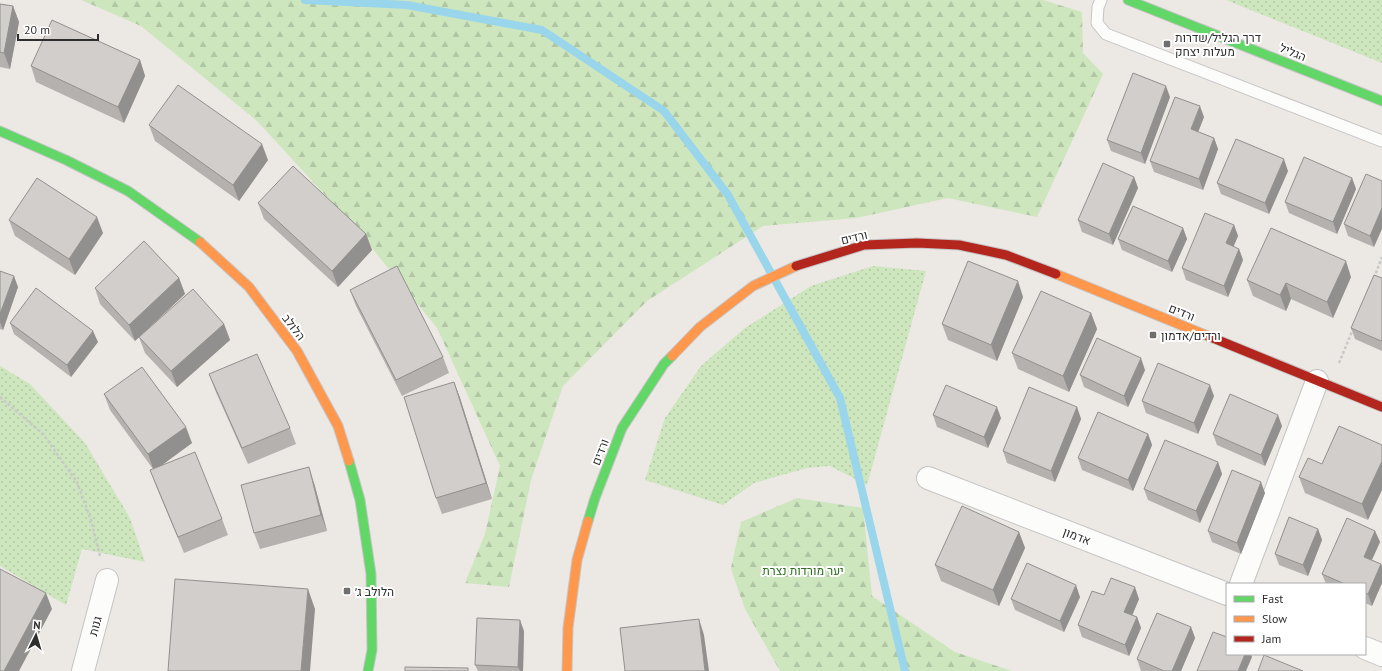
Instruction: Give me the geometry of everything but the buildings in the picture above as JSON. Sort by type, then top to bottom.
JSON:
[{"type":"street","name":"הגליל","points":[[1128,0],[1382,100]]},
{"type":"street","name":"הלולב","points":[[0,131],[66,160],[128,191],[197,239],[249,287],[297,351],[338,426],[360,500],[371,574],[372,650],[368,671]]},
{"type":"street","name":"ורדים","points":[[567,671],[568,628],[577,560],[596,498],[622,428],[664,364],[700,327],[753,286],[802,263],[864,245],[917,243],[959,245],[1006,255],[1062,276],[1382,407]]},
{"type":"street","points":[[1241,583],[1324,383]]},
{"type":"street","name":"אדמון","points":[[928,478],[1226,594]]},
{"type":"street","name":"גנות","points":[[83,671],[106,580]]},
{"type":"street","points":[[1366,648],[1382,655]]},
{"type":"lane","points":[[1101,0],[1098,7],[1097,23],[1106,34],[1382,142]]},
{"type":"path","points":[[1373,278],[1382,257]]},
{"type":"path","points":[[1324,383],[1353,328]]},
{"type":"path","points":[[0,397],[43,434],[77,482],[91,520],[106,580]]},
{"type":"green space","points":[[81,0],[1043,0],[1082,12],[1083,53],[1103,74],[1037,217],[948,198],[856,218],[763,226],[647,301],[563,386],[531,480],[509,587],[465,583],[485,534],[500,466],[437,328],[358,231],[258,122],[141,26]]},
{"type":"green space","points":[[1226,0],[1382,0],[1382,63]]},
{"type":"green space","points":[[873,266],[926,271],[867,485],[830,466],[807,468],[754,483],[723,505],[645,480],[665,418],[701,366],[745,328],[811,286]]},
{"type":"green space","points":[[0,366],[30,384],[85,443],[130,518],[145,562],[82,549],[66,605],[0,566]]},
{"type":"green space","name":"יער מורדות נצרת","points":[[797,498],[863,508],[872,596],[955,652],[1012,671],[780,671],[745,609],[731,568],[741,522]]},
{"type":"waterway","points":[[305,0],[407,5],[542,30],[664,111],[728,195],[840,398],[905,671]]},
{"type":"traffic: fast","points":[[1128,0],[1382,101]]},
{"type":"traffic: fast","points":[[0,131],[66,160],[128,191],[200,242]]},
{"type":"traffic: fast","points":[[588,521],[595,498],[622,428],[664,364],[672,356]]},
{"type":"traffic: fast","points":[[349,461],[360,500],[371,574],[372,650],[368,671]]},
{"type":"traffic: slow","points":[[200,242],[249,287],[297,351],[338,426],[349,461]]},
{"type":"traffic: slow","points":[[672,356],[700,327],[753,286],[796,266]]},
{"type":"traffic: slow","points":[[1056,274],[1208,336]]},
{"type":"traffic: slow","points":[[567,671],[568,628],[577,560],[588,521]]},
{"type":"traffic: jam","points":[[796,266],[864,245],[917,243],[959,245],[1006,255],[1056,274]]},
{"type":"traffic: jam","points":[[1208,336],[1382,407]]},
{"type":"place","name":"דרך הגליל/שדרות מעלות יצחק","points":[[1167,44]]},
{"type":"place","name":"ורדים/אדמון","points":[[1153,335]]},
{"type":"place","name":"הלולב ג׳","points":[[347,591]]}]
